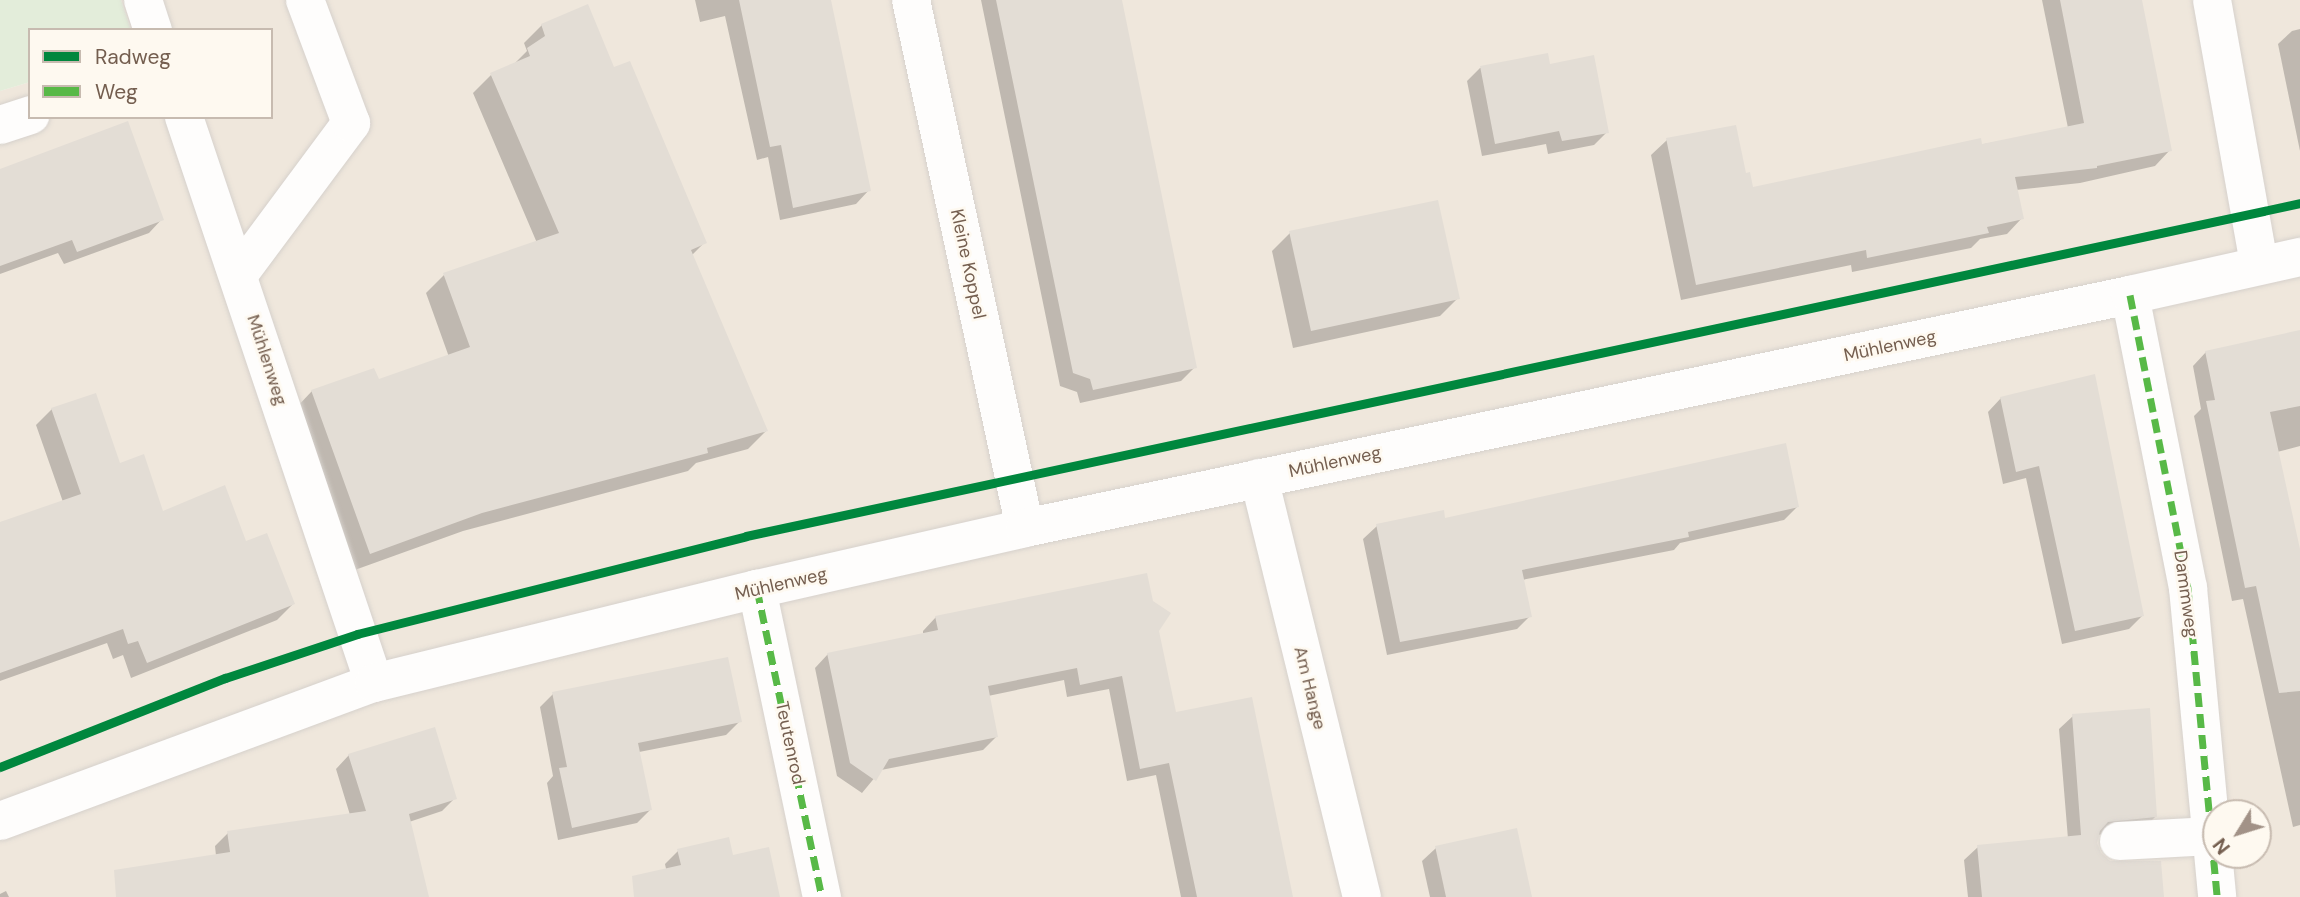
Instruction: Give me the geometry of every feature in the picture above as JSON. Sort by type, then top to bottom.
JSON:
[{"type":"street","points":[[143,0],[152,28]]},
{"type":"street","points":[[239,274],[351,123],[305,0]]},
{"type":"street","name":"Kleine Koppel","points":[[911,0],[1025,528]]},
{"type":"street","points":[[2212,0],[2259,265]]},
{"type":"street","points":[[0,125],[28,116]]},
{"type":"street","name":"Mühlenweg","points":[[185,119],[239,274],[374,684]]},
{"type":"street","name":"Mühlenweg","points":[[0,821],[209,741],[374,684],[757,589],[1025,528],[2300,257]]},
{"type":"street","name":"Dammweg","points":[[2130,295],[2188,588],[2208,799]]},
{"type":"street","name":"Am Hange","points":[[1258,478],[1362,897]]},
{"type":"street","name":"Teutenrod","points":[[757,589],[822,897]]},
{"type":"street","points":[[2119,841],[2202,836]]},
{"type":"street","name":"Dammweg","points":[[2214,869],[2217,897]]},
{"type":"shaded area","points":[[121,0],[2300,0],[2300,897],[0,897],[0,91],[28,83],[28,119],[273,119],[273,28],[130,28]]},
{"type":"green space","points":[[0,0],[121,0],[130,28],[28,28],[28,83],[0,91]]},
{"type":"building","points":[[739,0],[831,0],[871,191],[793,208],[781,145],[770,147]]},
{"type":"building","points":[[996,0],[1122,0],[1197,368],[1093,390],[1090,379],[1073,373]]},
{"type":"building","points":[[2060,0],[2142,0],[2172,151],[2097,168],[2015,177],[2024,219],[1987,227],[1989,233],[1867,258],[1866,250],[1696,285],[1666,138],[1736,125],[1746,173],[1750,172],[1753,187],[1981,138],[1982,144],[2084,123]]},
{"type":"building","points":[[588,4],[614,67],[630,61],[707,243],[691,250],[768,431],[707,448],[708,453],[482,513],[370,554],[311,390],[374,368],[379,379],[470,347],[443,273],[559,233],[490,73],[530,56],[527,48],[545,36],[541,24]]},
{"type":"building","points":[[1548,53],[1550,64],[1594,55],[1609,133],[1562,141],[1559,131],[1495,144],[1480,66]]},
{"type":"building","points":[[128,121],[164,220],[77,252],[72,240],[0,266],[0,169]]},
{"type":"building","points":[[1438,200],[1460,299],[1311,331],[1289,231]]},
{"type":"building","points":[[2300,330],[2300,406],[2270,412],[2300,549],[2300,691],[2279,693],[2256,586],[2245,588],[2206,401],[2215,400],[2205,351]]},
{"type":"building","points":[[2095,374],[2144,616],[2075,631],[2039,466],[2016,472],[2000,397]]},
{"type":"building","points":[[96,393],[120,463],[144,454],[163,511],[225,485],[246,541],[267,533],[295,604],[147,663],[138,641],[128,644],[123,629],[0,673],[0,522],[81,494],[51,408]]},
{"type":"building","points":[[1786,443],[1799,507],[1688,532],[1689,537],[1522,570],[1532,617],[1400,642],[1376,524],[1444,510],[1445,518]]},
{"type":"building","points":[[1147,573],[1153,601],[1171,613],[1159,631],[1176,712],[1252,697],[1293,897],[1197,897],[1169,763],[1140,769],[1122,676],[1080,685],[1077,668],[988,686],[998,737],[889,759],[876,781],[850,763],[827,653],[938,630],[935,616]]},
{"type":"building","points":[[728,657],[742,722],[638,743],[652,810],[572,828],[559,768],[567,767],[552,692]]},
{"type":"building","points":[[2150,708],[2157,817],[2108,822],[2100,831],[2097,843],[2101,853],[2110,861],[2161,861],[2164,897],[1982,897],[1977,845],[2081,835],[2072,714]]},
{"type":"building","points":[[435,727],[457,799],[409,814],[429,897],[116,897],[114,870],[230,852],[227,831],[366,811],[348,754]]},
{"type":"building","points":[[1517,828],[1532,897],[1446,897],[1435,846]]},
{"type":"building","points":[[729,837],[733,855],[769,847],[780,897],[634,897],[632,876],[681,865],[677,849]]},
{"type":"marked path","points":[[2130,295],[2188,588],[2217,897]]},
{"type":"marked path","points":[[757,589],[822,897]]},
{"type":"cycle path","points":[[0,767],[225,678],[357,634],[746,536],[2300,203]]}]
